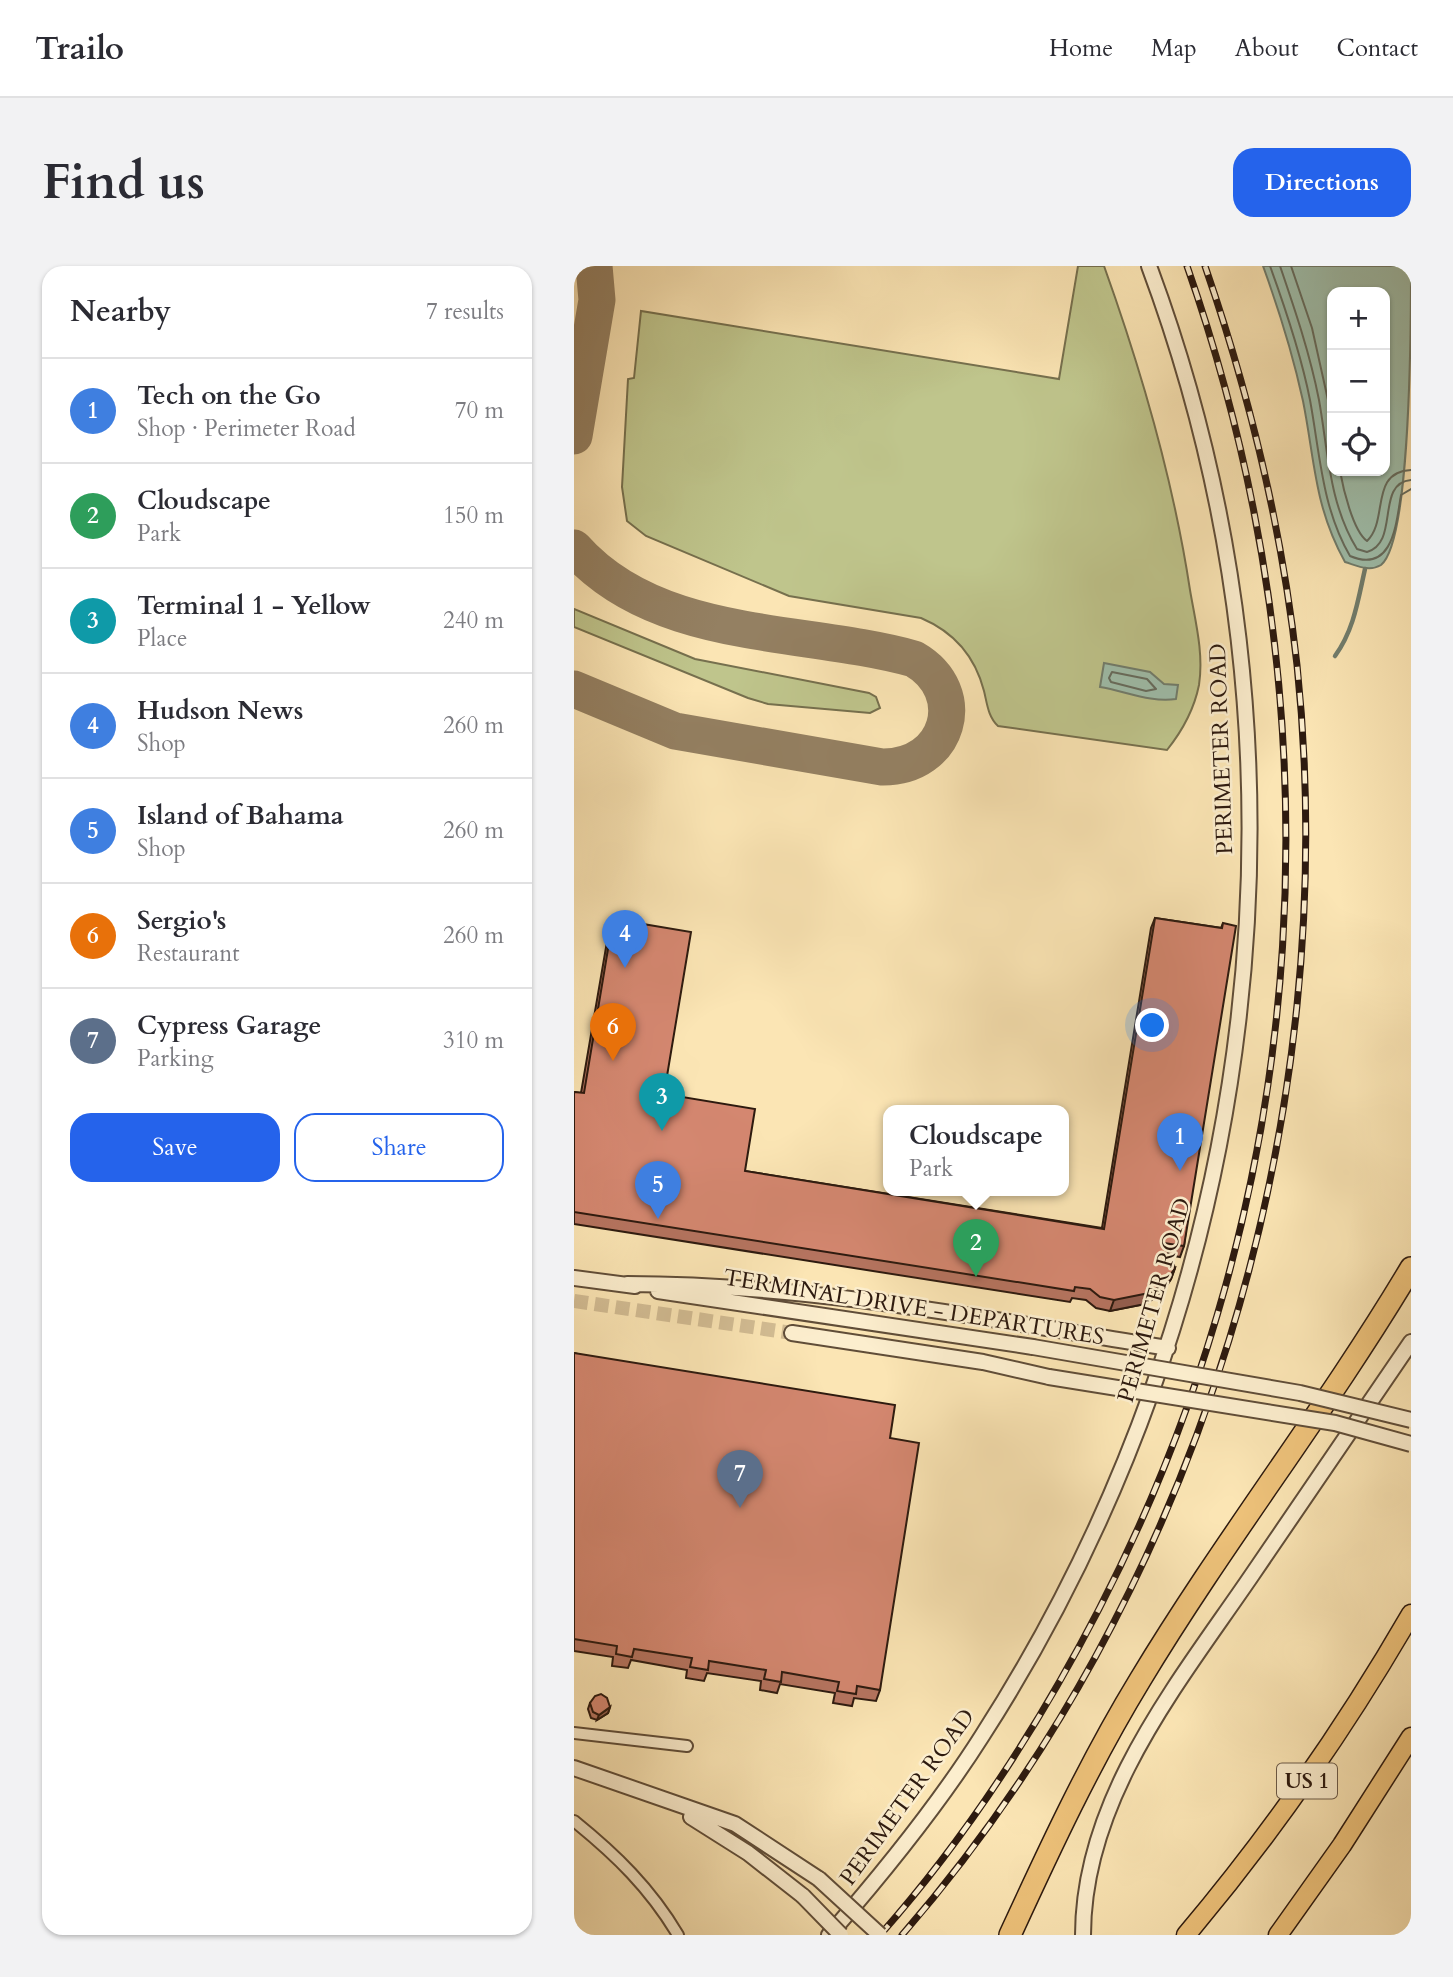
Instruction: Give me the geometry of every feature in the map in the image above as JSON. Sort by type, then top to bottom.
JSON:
[{"type":"highway","points":[[1010,1935],[1079,1786],[1140,1680],[1363,1346],[1411,1268]]},
{"type":"main road","name":"US 1","points":[[1186,1935],[1308,1780],[1411,1614]]},
{"type":"main road","name":"US 1","points":[[1278,1935],[1408,1743]]},
{"type":"street","name":"PERIMETER ROAD","points":[[829,1935],[921,1823],[981,1738],[1026,1665],[1107,1506],[1168,1348],[1205,1215],[1236,1040],[1247,913],[1248,775],[1241,652],[1224,533],[1189,387],[1149,266]]},
{"type":"street","name":"TERMINAL DRIVE - DEPARTURES","points":[[574,1278],[795,1310],[1216,1378],[1342,1402],[1411,1420]]},
{"type":"street","points":[[627,1284],[691,1284],[799,1291],[1168,1348]]},
{"type":"street","points":[[792,1333],[1335,1423],[1411,1444]]},
{"type":"street","points":[[1083,1935],[1088,1882],[1101,1831],[1142,1742],[1411,1342]]},
{"type":"street","points":[[574,1733],[687,1746]]},
{"type":"street","points":[[574,1768],[735,1825],[818,1879],[880,1935]]},
{"type":"street","points":[[662,1801],[727,1838],[803,1896],[841,1935]]},
{"type":"street","points":[[574,1821],[650,1890],[678,1935]]},
{"type":"green space","points":[[1078,266],[1104,266],[1155,426],[1183,548],[1198,637],[1200,673],[1191,711],[1167,750],[998,726],[990,714],[980,678],[969,656],[944,630],[921,618],[789,596],[646,536],[627,521],[622,487],[628,379],[634,378],[641,311],[1059,379]]},
{"type":"green space","points":[[574,609],[695,659],[869,693],[876,697],[880,708],[870,713],[768,704],[748,698],[574,627]]},
{"type":"water","points":[[1263,266],[1411,266],[1404,473],[1391,547],[1381,565],[1377,567],[1363,568],[1345,562],[1327,522],[1299,384]]},
{"type":"water","points":[[1104,663],[1150,672],[1164,684],[1178,685],[1176,699],[1148,698],[1100,687]]},
{"type":"building","points":[[1155,918],[1222,928],[1223,923],[1236,926],[1184,1246],[1164,1243],[1175,1268],[1165,1283],[1149,1293],[1114,1300],[1100,1297],[1090,1289],[1075,1287],[1074,1291],[574,1212],[574,1092],[584,1093],[613,919],[691,932],[664,1094],[755,1109],[745,1171],[883,1193],[883,1196],[900,1196],[1104,1229]]},
{"type":"building","points":[[574,1353],[895,1405],[890,1438],[919,1443],[880,1690],[857,1686],[856,1694],[837,1691],[839,1682],[782,1672],[781,1682],[764,1679],[766,1670],[709,1661],[708,1670],[690,1667],[692,1658],[634,1649],[632,1657],[616,1654],[617,1646],[574,1639]]},
{"type":"building","points":[[601,1694],[607,1698],[610,1707],[599,1715],[593,1712],[590,1703],[595,1696]]},
{"type":"waterway","points":[[1335,656],[1351,625],[1365,569]]},
{"type":"taxiway","points":[[574,436],[597,300],[594,266]]},
{"type":"taxiway","points":[[574,548],[608,578],[647,601],[689,616],[734,627],[871,649],[914,659],[932,673],[942,690],[947,708],[944,726],[937,742],[923,755],[905,764],[882,767],[675,731],[574,689]]},
{"type":"tunnel","points":[[574,1301],[792,1333]]},
{"type":"railway","points":[[880,1935],[912,1898],[1000,1779],[1052,1695],[1099,1609],[1171,1449],[1226,1285],[1263,1117],[1282,947],[1285,776],[1269,604],[1237,434],[1187,266]]},
{"type":"railway","points":[[902,1935],[1006,1801],[1096,1656],[1170,1502],[1229,1340],[1271,1174],[1297,1005],[1306,835],[1297,665],[1283,564],[1262,463],[1236,364],[1205,266]]},
{"type":"place","name":"Hudson News","points":[[625,968]]},
{"type":"place","name":"Sergio's","points":[[613,1061]]},
{"type":"place","name":"Terminal 1 - Yellow","points":[[662,1131]]},
{"type":"place","name":"Tech on the Go","points":[[1180,1171]]},
{"type":"place","name":"Island of Bahama","points":[[658,1219]]},
{"type":"place","name":"Cloudscape","points":[[976,1277]]},
{"type":"place","name":"Cypress Garage","points":[[740,1508]]}]
